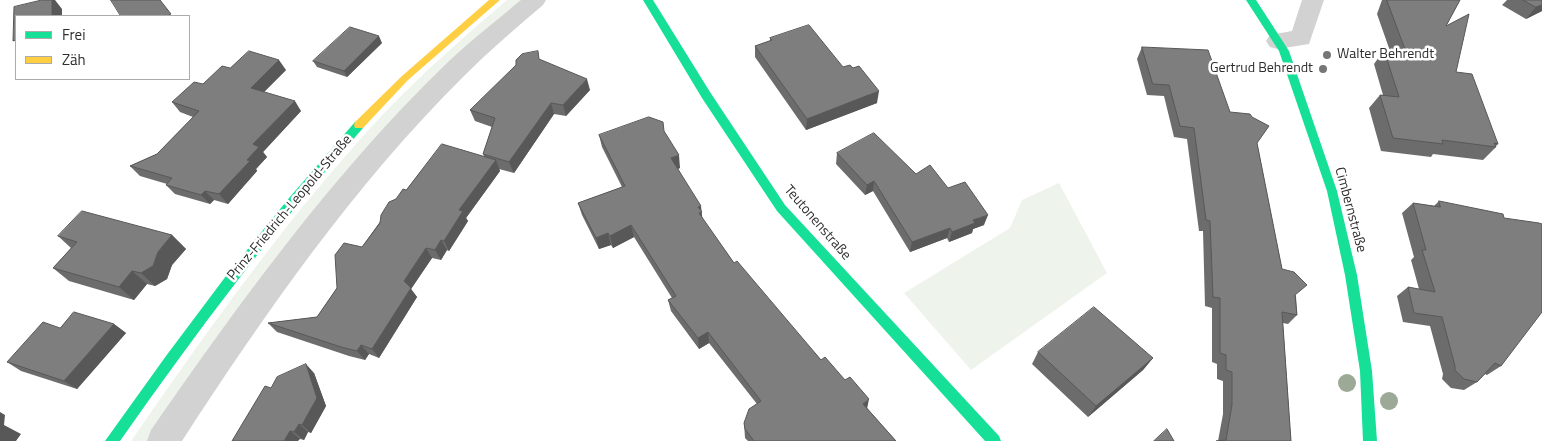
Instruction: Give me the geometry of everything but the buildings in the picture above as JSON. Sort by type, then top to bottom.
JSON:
[{"type":"street","name":"Prinz-Friedrich-Leopold-Straße","points":[[112,441],[173,354],[313,176],[378,104],[437,49],[495,0]]},
{"type":"street","points":[[163,441],[214,364],[280,274],[350,186],[410,116],[466,59],[535,0]]},
{"type":"street","name":"Teutonenstraße","points":[[648,0],[706,95],[781,208],[994,441]]},
{"type":"street","name":"Cimbernstraße","points":[[1251,0],[1284,51],[1332,191],[1347,257],[1366,371],[1370,441]]},
{"type":"street","points":[[1278,41],[1301,38],[1313,0]]},
{"type":"shaded area","points":[[507,0],[522,0],[468,47],[151,441],[131,441],[222,312],[286,228],[353,147],[403,94],[446,53]]},
{"type":"shaded area","points":[[1059,183],[1107,273],[971,370],[904,293],[1010,228],[1022,200]]},
{"type":"traffic: fast","points":[[648,0],[706,95],[781,208],[994,441]]},
{"type":"traffic: fast","points":[[1251,0],[1284,51],[1332,191],[1351,275],[1366,371],[1370,441]]},
{"type":"traffic: fast","points":[[112,441],[231,279],[293,201],[359,125]]},
{"type":"traffic: slow","points":[[359,125],[405,78],[495,0]]},
{"type":"place","name":"Walter Behrendt","points":[[1327,55]]},
{"type":"place","name":"Gertrud Behrendt","points":[[1323,69]]}]
